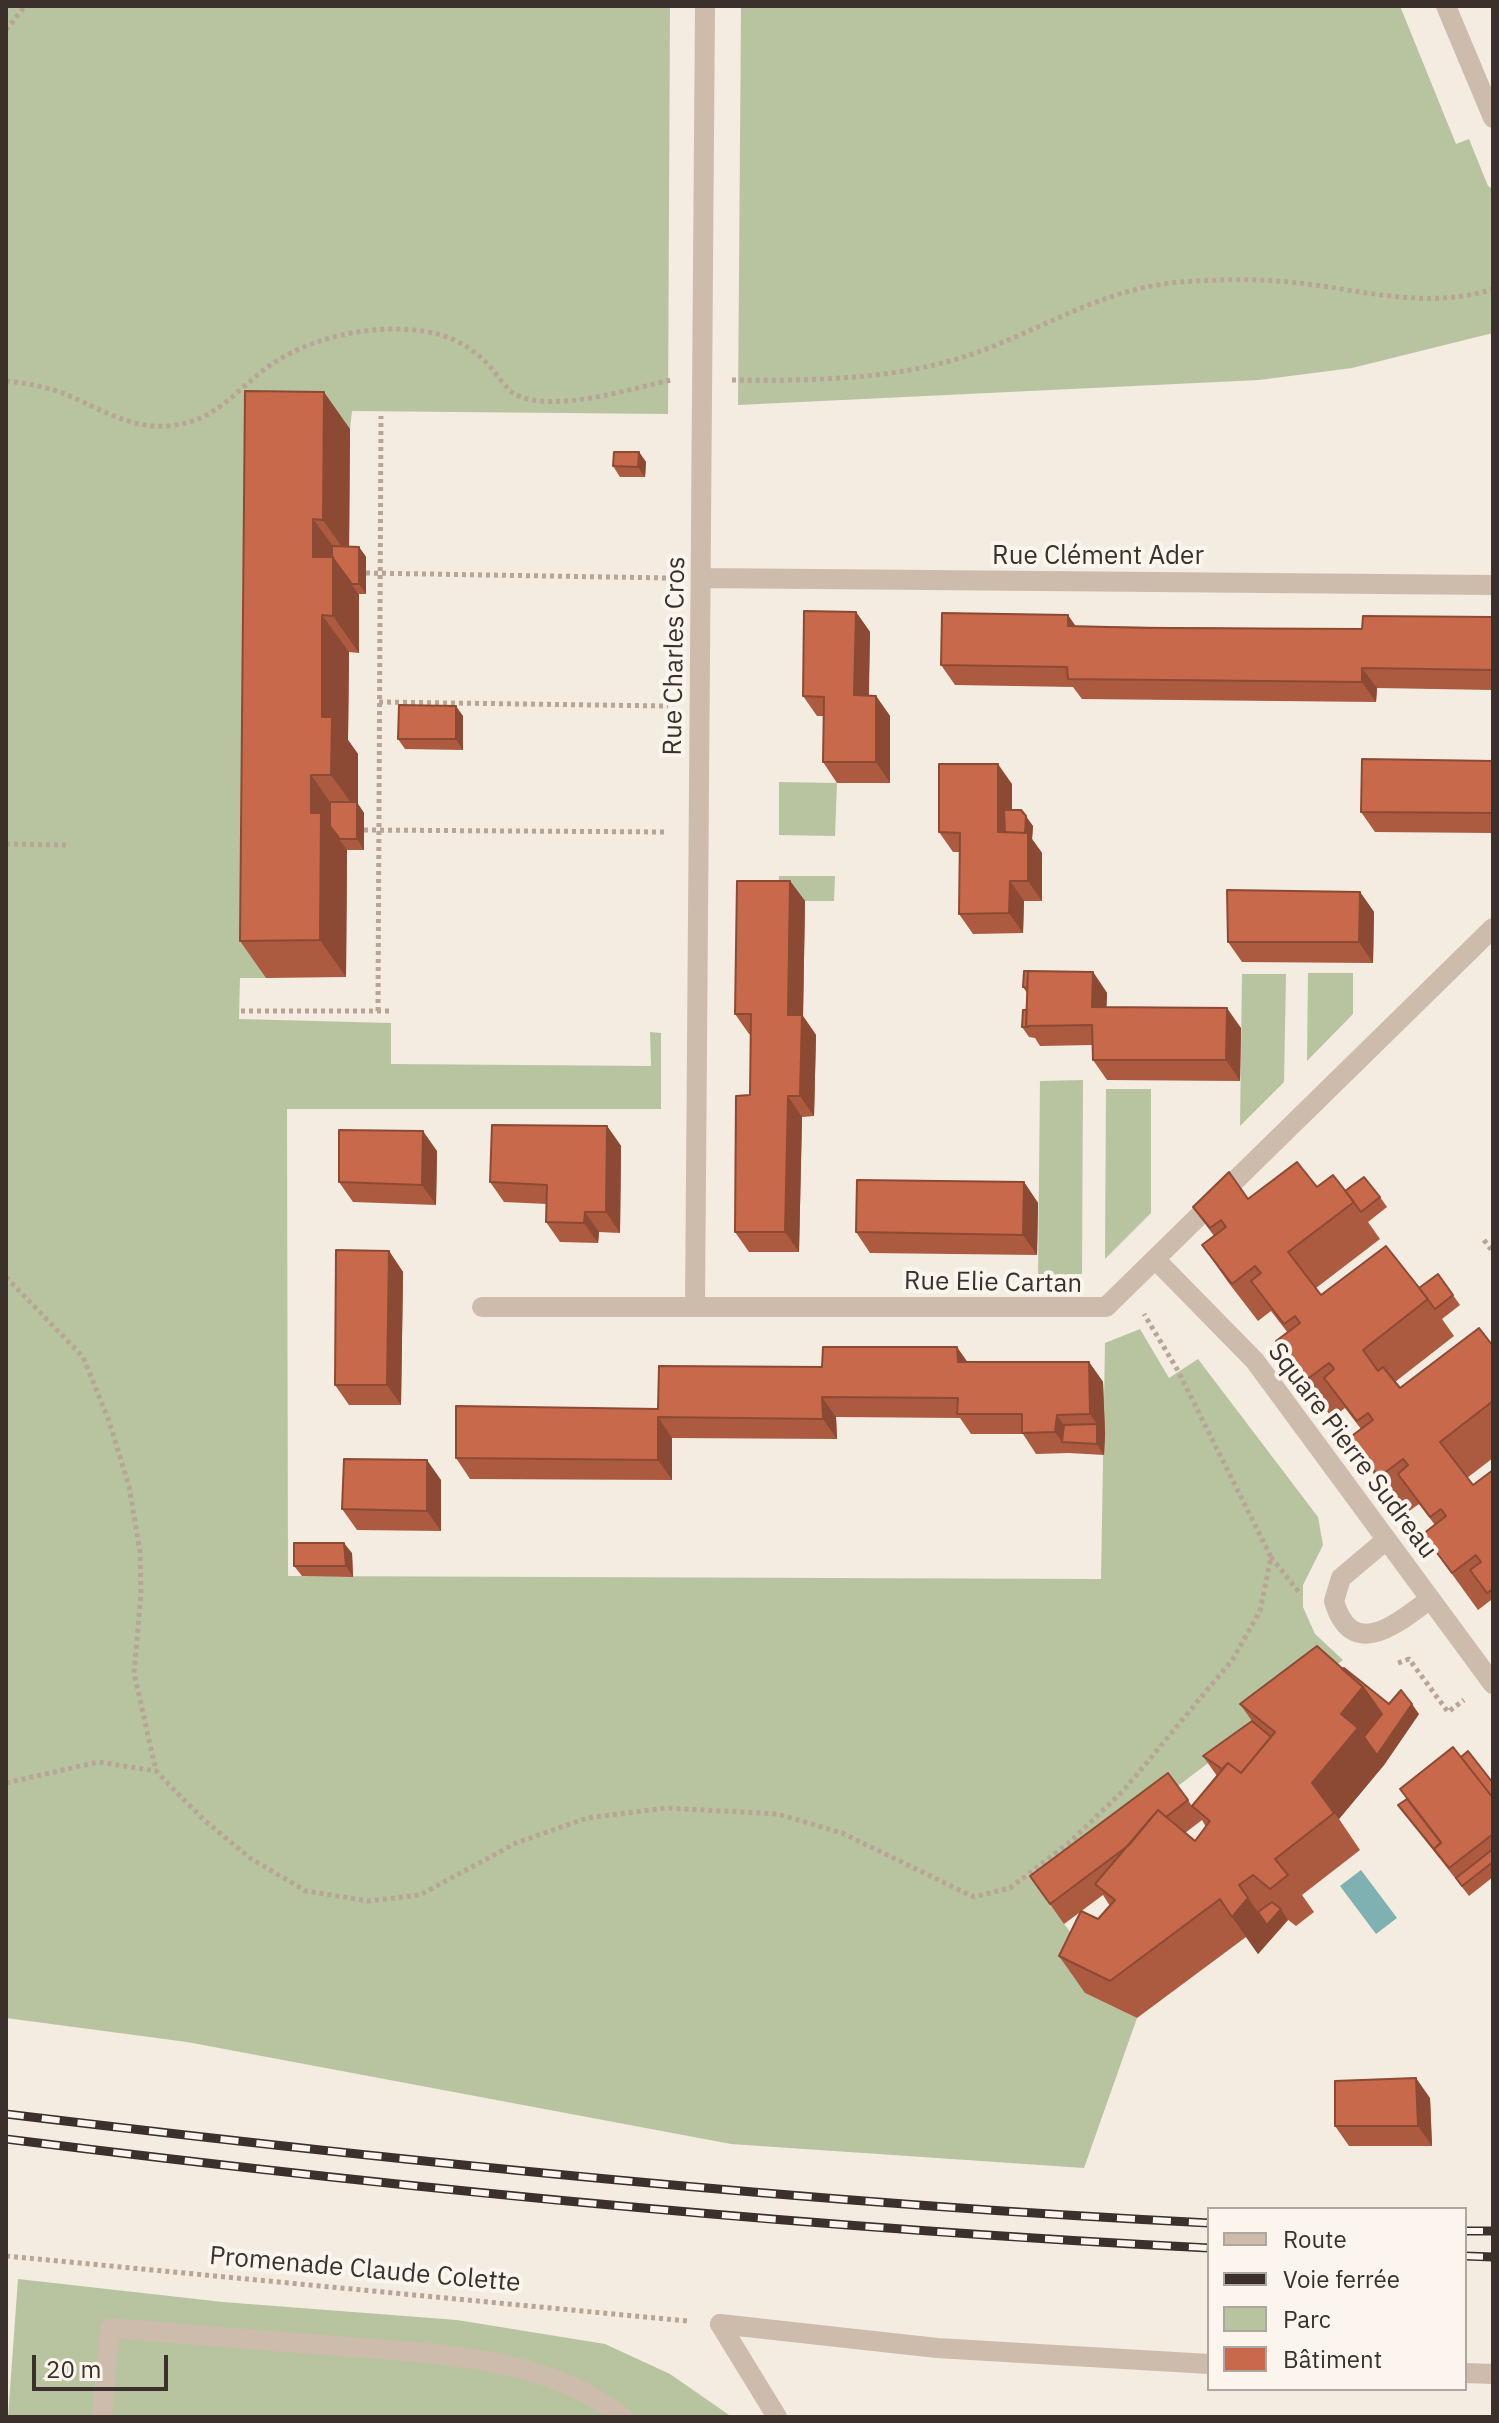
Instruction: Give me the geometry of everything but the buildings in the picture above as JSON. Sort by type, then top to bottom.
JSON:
[{"type":"street","name":"Rue Charles Cros","points":[[695,1305],[705,6]]},
{"type":"street","points":[[1446,6],[1493,118]]},
{"type":"street","name":"Rue Clément Ader","points":[[702,578],[1493,585]]},
{"type":"street","name":"Rue Elie Cartan","points":[[482,1307],[695,1305],[1093,1310],[1106,1307],[1157,1261],[1493,928]]},
{"type":"street","name":"Square Pierre Sudreau","points":[[1157,1261],[1255,1361],[1493,1684]]},
{"type":"street","points":[[1386,1540],[1341,1578],[1334,1601],[1344,1623],[1366,1634],[1379,1633],[1430,1599]]},
{"type":"street","points":[[720,2324],[937,2348],[1207,2364]]},
{"type":"street","points":[[720,2324],[777,2417]]},
{"type":"street","points":[[102,2417],[110,2328],[459,2356],[518,2369],[570,2387],[622,2417]]},
{"type":"street","points":[[1467,2373],[1493,2374]]},
{"type":"path","points":[[6,30],[25,6]]},
{"type":"path","points":[[6,381],[64,393],[124,421],[164,426],[197,422],[216,411],[273,364],[312,344],[352,333],[397,329],[457,338],[475,349],[513,393],[535,401],[574,399],[673,379],[824,378],[900,371],[951,361],[1096,299],[1142,287],[1193,281],[1252,280],[1306,284],[1392,298],[1456,298],[1493,289]]},
{"type":"path","points":[[378,1011],[381,416]]},
{"type":"path","points":[[366,573],[702,578]]},
{"type":"path","points":[[379,702],[701,707]]},
{"type":"path","points":[[364,830],[699,833]]},
{"type":"path","points":[[6,844],[70,845]]},
{"type":"path","points":[[241,1011],[391,1011]]},
{"type":"path","points":[[1484,1240],[1493,1252]]},
{"type":"path","points":[[6,1277],[83,1357],[109,1421],[129,1486],[140,1552],[141,1594],[134,1673],[156,1771],[204,1820],[250,1858],[306,1891],[368,1901],[420,1895],[516,1843],[587,1818],[667,1808],[778,1814],[842,1833],[974,1897],[1010,1888],[1071,1841],[1124,1790],[1233,1659],[1260,1611],[1271,1557],[1177,1369],[1128,1288]]},
{"type":"path","points":[[6,1783],[98,1762],[156,1771]]},
{"type":"path","name":"Promenade Claude Colette","points":[[6,2256],[720,2324]]},
{"type":"green space","points":[[6,6],[670,6],[668,414],[352,411],[350,429],[272,429],[266,978],[240,978],[239,1019],[391,1023],[391,1064],[651,1066],[650,1032],[661,1033],[661,1109],[287,1109],[288,1576],[1101,1579],[1105,1343],[1140,1329],[1169,1378],[1198,1359],[1318,1517],[1323,1545],[1303,1585],[1303,1607],[1315,1634],[1343,1660],[1178,1786],[1044,1896],[1097,1969],[1085,1993],[1137,2018],[1084,2168],[731,2144],[187,2042],[6,2018]]},
{"type":"green space","points":[[741,6],[1400,6],[1456,144],[1469,139],[1488,186],[1493,189],[1493,333],[1352,368],[1259,380],[738,405]]},
{"type":"green space","points":[[779,782],[837,783],[835,836],[779,835]]},
{"type":"green space","points":[[779,876],[835,876],[834,901],[778,901]]},
{"type":"green space","points":[[1308,973],[1353,973],[1353,1014],[1307,1061]]},
{"type":"green space","points":[[1242,974],[1286,974],[1284,1082],[1240,1126]]},
{"type":"green space","points":[[1083,1080],[1082,1274],[1038,1275],[1040,1081]]},
{"type":"green space","points":[[1106,1089],[1151,1089],[1151,1213],[1105,1259]]},
{"type":"green space","points":[[18,2279],[223,2302],[457,2320],[605,2344],[670,2374],[732,2417],[8,2417]]},
{"type":"water","points":[[1361,1870],[1397,1918],[1376,1934],[1340,1886]]},
{"type":"railway","points":[[6,2114],[607,2179],[1058,2215],[1207,2223]]},
{"type":"railway","points":[[6,2139],[607,2205],[908,2230],[1207,2248]]},
{"type":"railway","points":[[1467,2231],[1493,2231]]},
{"type":"railway","points":[[1467,2256],[1493,2257]]}]
